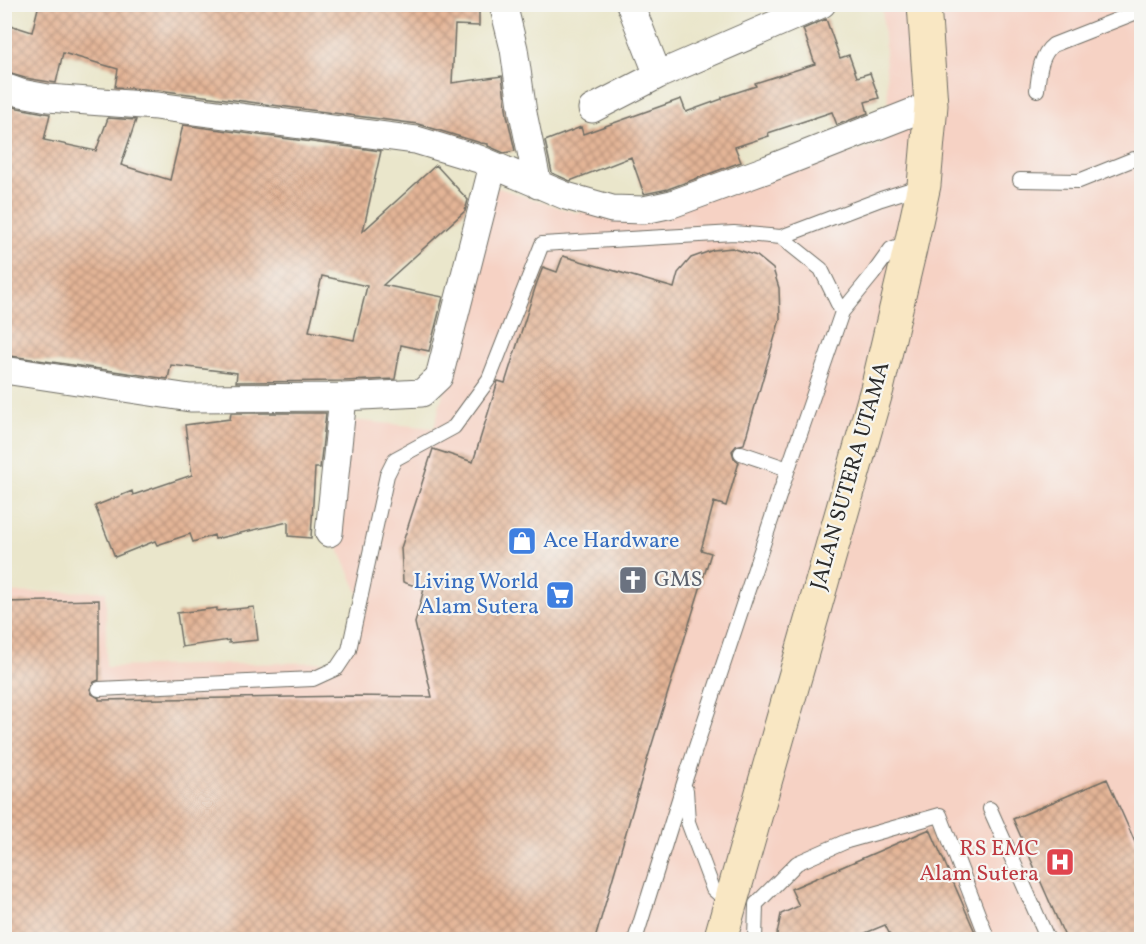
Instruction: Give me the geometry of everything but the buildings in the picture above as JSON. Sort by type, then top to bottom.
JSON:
[{"type":"street","points":[[503,4],[514,49],[523,113],[538,185]]},
{"type":"street","points":[[630,4],[658,75]]},
{"type":"street","points":[[592,109],[658,75],[822,4]]},
{"type":"street","name":"JALAN SUTERA UTAMA","points":[[720,939],[877,389],[924,185],[931,105],[924,4]]},
{"type":"street","points":[[4,87],[48,98],[156,106],[416,140],[493,165],[566,196],[612,209],[644,210],[672,204],[768,169],[931,105]]},
{"type":"street","points":[[4,370],[190,398],[343,397],[422,393],[439,377],[493,165]]},
{"type":"street","points":[[329,533],[343,397]]},
{"type":"lane","points":[[1037,90],[1040,69],[1047,49],[1142,10]]},
{"type":"lane","points":[[1020,180],[1079,181],[1134,159]]},
{"type":"lane","points":[[99,689],[313,679],[337,668],[349,650],[387,475],[395,459],[454,427],[494,380],[542,244],[734,233],[781,237],[924,185]]},
{"type":"lane","points":[[781,237],[821,269],[842,312]]},
{"type":"lane","points":[[873,274],[891,241],[911,244]]},
{"type":"lane","points":[[635,939],[685,780],[842,312],[890,257],[911,244]]},
{"type":"lane","points":[[741,453],[788,469]]},
{"type":"lane","points":[[685,780],[688,822],[713,889],[730,904]]},
{"type":"lane","points":[[990,809],[1048,939]]},
{"type":"lane","points":[[755,939],[756,904],[797,863],[847,841],[940,815],[988,939]]},
{"type":"shaded area","points":[[882,5],[1141,5],[1141,939],[5,939],[4,593],[106,591],[106,667],[330,662],[366,610],[336,543],[350,420],[434,428],[496,187],[577,213],[798,166],[881,145],[889,117]]},
{"type":"place","name":"Ace Hardware","points":[[522,541]]},
{"type":"place","name":"GMS","points":[[633,580]]},
{"type":"place","name":"Living World Alam Sutera","points":[[560,595]]},
{"type":"place","name":"RS EMC Alam Sutera","points":[[1060,862]]}]
